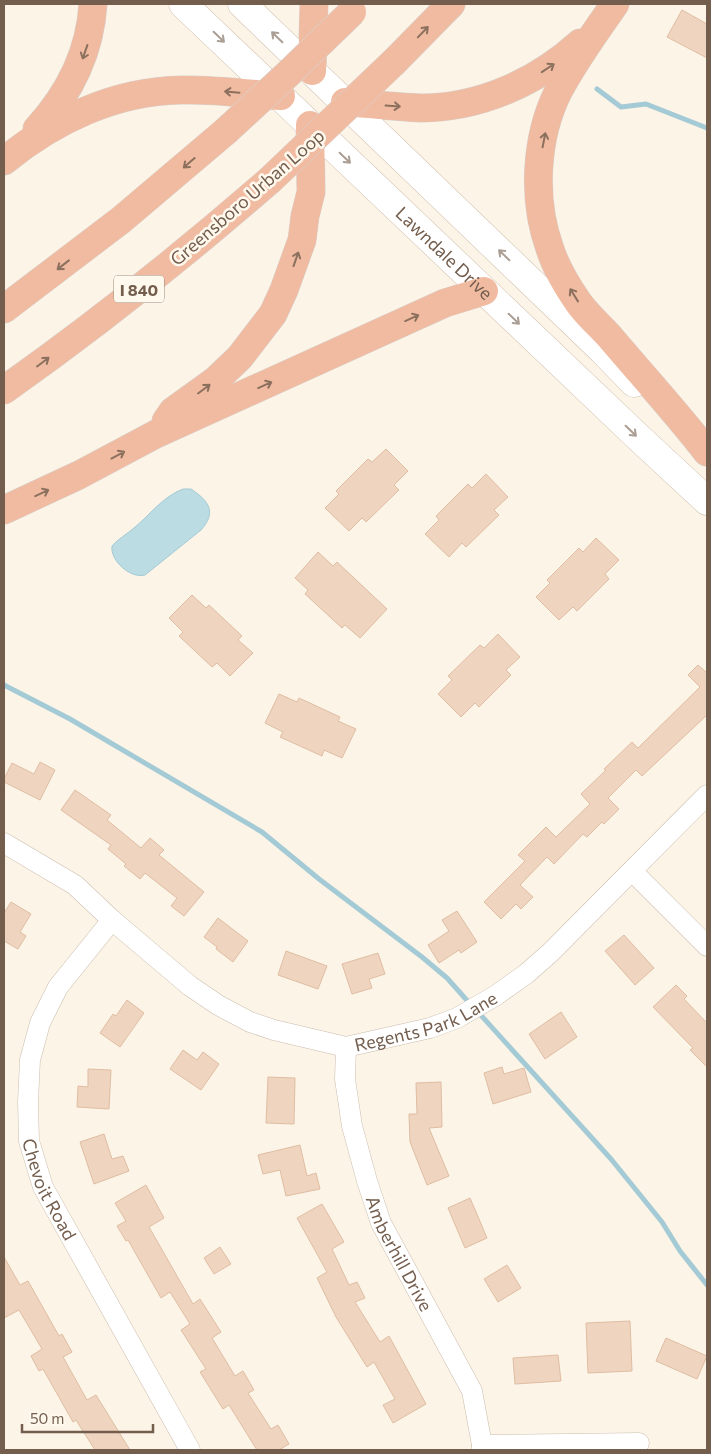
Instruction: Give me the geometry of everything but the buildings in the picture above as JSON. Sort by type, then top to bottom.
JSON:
[{"type":"highway","points":[[11,155],[49,116],[72,83],[88,44],[93,4]]},
{"type":"highway","points":[[312,70],[314,4]]},
{"type":"highway","name":"Greensboro Urban Loop","points":[[4,390],[162,271],[270,180],[395,61],[451,4]]},
{"type":"highway","points":[[4,309],[121,220],[226,131],[356,8]]},
{"type":"highway","points":[[345,102],[423,108],[448,106],[493,95],[532,78],[551,67],[568,54],[608,13]]},
{"type":"highway","points":[[608,13],[560,89],[547,122],[539,163],[539,191],[543,222],[549,248],[555,262],[580,304],[707,452]]},
{"type":"highway","points":[[11,155],[38,135],[83,111],[132,96],[179,90],[281,96]]},
{"type":"highway","points":[[156,434],[173,411],[216,380],[240,357],[257,336],[284,290],[302,240],[311,192],[310,112]]},
{"type":"highway","points":[[4,510],[80,475],[156,434],[445,303],[484,291]]},
{"type":"main road","name":"Lawndale Drive","points":[[183,4],[281,96],[310,112],[484,291],[707,500]]},
{"type":"main road","points":[[242,4],[602,350],[707,456]]},
{"type":"main road","points":[[312,70],[310,112],[345,102]]},
{"type":"street","name":"Regents Park Lane","points":[[4,843],[75,885],[112,920],[190,986],[218,1005],[250,1022],[274,1030],[346,1047],[430,1028],[457,1018],[495,996],[550,954],[707,795]]},
{"type":"street","points":[[632,871],[707,946]]},
{"type":"street","name":"Chevoit Road","points":[[112,920],[58,988],[40,1023],[30,1060],[28,1102],[30,1141],[43,1188],[190,1450]]},
{"type":"street","name":"Amberhill Drive","points":[[346,1047],[345,1079],[352,1126],[381,1223],[472,1391],[482,1448]]},
{"type":"street","points":[[482,1448],[639,1443]]},
{"type":"water","points":[[183,489],[191,489],[206,502],[210,512],[206,524],[145,575],[139,576],[122,568],[114,557],[112,546],[140,523],[162,501]]},
{"type":"waterway","points":[[597,89],[621,107],[646,104],[707,128]]},
{"type":"waterway","points":[[4,685],[70,719],[262,832],[319,879],[422,957],[447,978],[472,1006]]},
{"type":"waterway","points":[[478,1012],[611,1159],[662,1222],[680,1251],[707,1285]]}]
